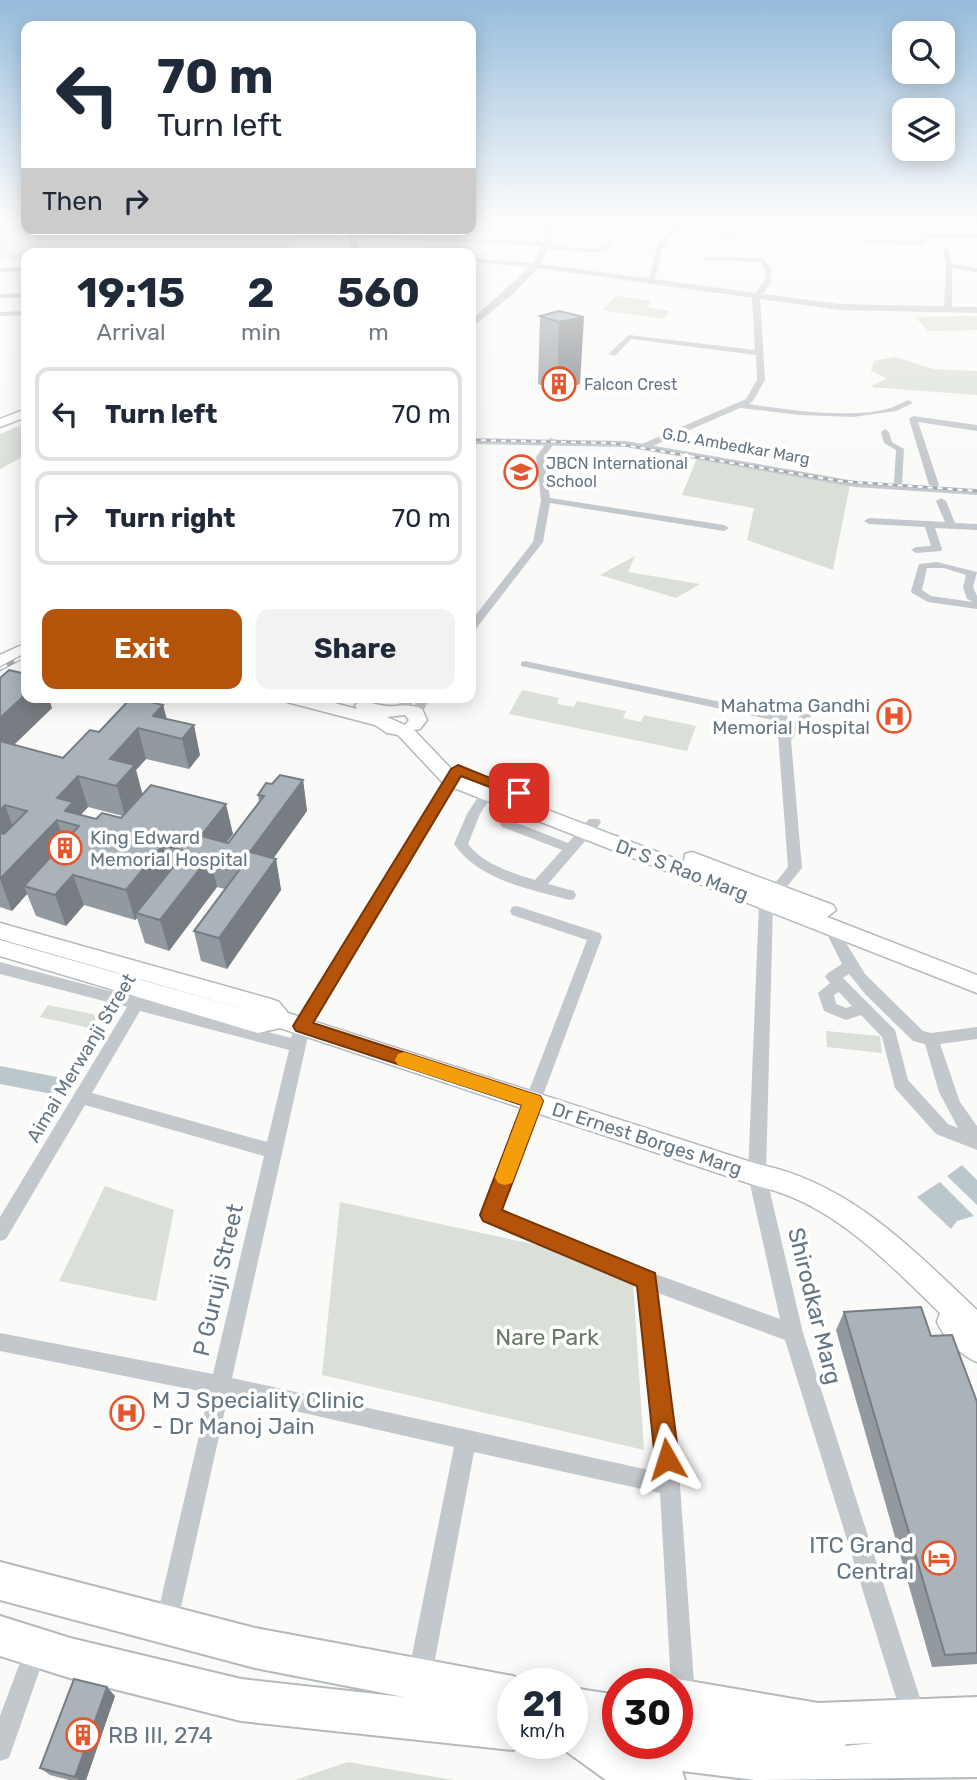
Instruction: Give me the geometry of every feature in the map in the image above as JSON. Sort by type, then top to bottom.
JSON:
[{"type":"highway","points":[[0,1581],[255,1648],[497,1694]]},
{"type":"highway","points":[[18,1642],[241,1700],[497,1727]]},
{"type":"highway","points":[[693,1730],[915,1722],[977,1717]]},
{"type":"highway","points":[[693,1732],[826,1741],[977,1737]]},
{"type":"highway","points":[[693,1735],[831,1768],[977,1756]]},
{"type":"highway","points":[[622,1759],[631,1772],[645,1759]]},
{"type":"main road","points":[[0,423],[21,415]]},
{"type":"main road","points":[[0,662],[21,651]]},
{"type":"main road","points":[[0,671],[21,660]]},
{"type":"main road","points":[[330,703],[405,713]]},
{"type":"main road","points":[[358,703],[405,713]]},
{"type":"main road","name":"Dr S S Rao Marg","points":[[405,713],[455,775],[770,896],[846,946],[977,984]]},
{"type":"main road","points":[[770,896],[977,969]]},
{"type":"main road","name":"Dr Ernest Borges Marg","points":[[0,932],[8,956],[258,1024],[293,1030],[533,1101],[766,1178],[780,1193],[860,1234],[977,1329]]},
{"type":"main road","name":"Dr Ernest Borges Marg","points":[[929,1291],[977,1348]]},
{"type":"street","points":[[476,622],[538,542],[546,500],[540,457],[534,438],[589,436],[651,444],[749,401],[761,380],[757,307]]},
{"type":"street","points":[[843,307],[977,310]]},
{"type":"street","points":[[612,354],[629,337],[759,353]]},
{"type":"street","points":[[738,405],[839,415],[897,411],[908,402]]},
{"type":"street","points":[[919,410],[977,419]]},
{"type":"street","points":[[934,485],[913,419],[977,428]]},
{"type":"street","points":[[885,432],[888,443],[900,449],[900,483]]},
{"type":"street","name":"G.D. Ambedkar Marg","points":[[476,438],[651,444],[901,489],[977,492]]},
{"type":"street","points":[[540,457],[553,440]]},
{"type":"street","points":[[833,478],[977,486]]},
{"type":"street","points":[[546,500],[724,528]]},
{"type":"street","points":[[941,501],[951,526]]},
{"type":"street","points":[[869,522],[977,527]]},
{"type":"street","points":[[916,550],[937,549],[929,524]]},
{"type":"street","points":[[977,600],[971,597],[968,587],[974,574],[947,565],[923,566],[916,590],[928,599],[977,606]]},
{"type":"street","points":[[525,664],[780,714],[785,739],[795,868],[770,896]]},
{"type":"street","points":[[785,739],[805,717]]},
{"type":"street","name":"P Guruji Street","points":[[166,1626],[274,1151],[293,1030],[455,775]]},
{"type":"street","points":[[491,789],[474,814],[461,844],[467,856],[569,895]]},
{"type":"street","points":[[507,824],[569,848]]},
{"type":"street","points":[[539,885],[589,827]]},
{"type":"street","name":"Shirodkar Marg","points":[[770,896],[766,1178],[793,1333],[915,1722]]},
{"type":"street","points":[[517,912],[595,937],[490,1215],[647,1280],[793,1333]]},
{"type":"street","points":[[846,946],[833,977],[889,1034],[901,1083],[942,1129],[977,1143]]},
{"type":"street","points":[[846,946],[860,979],[919,1037],[931,1039],[977,1033]]},
{"type":"street","points":[[840,985],[826,993],[830,1007],[844,1014],[854,1013],[862,1006]]},
{"type":"street","points":[[145,992],[293,1030]]},
{"type":"street","name":"Aimai Merwanji Street","points":[[0,1233],[145,992]]},
{"type":"street","points":[[931,1039],[948,1092],[969,1130],[977,1136]]},
{"type":"street","points":[[80,1097],[274,1151]]},
{"type":"street","points":[[647,1280],[670,1485],[674,1668]]},
{"type":"street","points":[[0,1342],[221,1385],[670,1485]]},
{"type":"street","points":[[419,1677],[466,1440]]},
{"type":"street","points":[[0,1749],[18,1642]]},
{"type":"green space","points":[[605,307],[647,307],[670,311],[663,319],[602,310]]},
{"type":"green space","points":[[977,316],[977,330],[928,331],[915,317]]},
{"type":"green space","points":[[896,357],[933,369],[977,371],[977,395],[870,387],[887,378],[871,371],[874,361]]},
{"type":"green space","points":[[21,425],[21,458],[0,469],[0,434]]},
{"type":"green space","points":[[697,458],[850,485],[833,570],[747,540],[754,508],[682,495]]},
{"type":"green space","points":[[635,556],[628,572],[700,584],[676,598],[600,575]]},
{"type":"green space","points":[[522,690],[559,698],[557,704],[574,707],[577,701],[626,711],[623,718],[641,722],[644,715],[696,726],[687,751],[509,714]]},
{"type":"green space","points":[[48,1005],[97,1015],[91,1031],[85,1027],[40,1017]]},
{"type":"green space","points":[[826,1031],[880,1036],[882,1053],[827,1047]]},
{"type":"green space","points":[[105,1186],[174,1210],[156,1301],[59,1281]]},
{"type":"green space","name":"Nare Park","points":[[340,1202],[632,1266],[644,1450],[322,1375]]},
{"type":"green space","points":[[348,1762],[453,1780],[295,1780]]},
{"type":"shaded area","points":[[0,1066],[62,1078],[52,1094],[0,1084]]},
{"type":"shaded area","points":[[962,1165],[977,1180],[977,1205],[947,1176]]},
{"type":"shaded area","points":[[940,1182],[974,1216],[957,1221],[951,1229],[917,1197]]},
{"type":"building","points":[[559,311],[584,317],[559,322],[540,316]]},
{"type":"building","points":[[9,670],[21,673],[21,699],[0,718],[0,678]]},
{"type":"building","points":[[126,703],[163,705],[153,716],[194,725],[182,739],[138,728],[110,759],[135,765],[116,786],[78,776],[57,798],[73,802],[65,811],[96,819],[102,813],[121,818],[151,785],[226,804],[201,836],[228,843],[264,796],[258,795],[266,783],[272,784],[280,775],[303,780],[250,852],[276,859],[219,938],[194,931],[243,865],[210,856],[160,920],[136,913],[186,851],[163,845],[126,890],[73,875],[55,895],[24,886],[79,826],[57,820],[0,879],[0,833],[4,834],[27,811],[5,805],[0,810],[0,741],[63,758],[90,730],[99,732]]},
{"type":"building","name":"ITC Grand Central","points":[[921,1307],[931,1336],[952,1335],[977,1402],[977,1653],[945,1655],[844,1312]]},
{"type":"building","name":"RB III, 274","points":[[74,1679],[107,1687],[75,1777],[40,1768]]},
{"type":"railway","points":[[476,440],[612,443],[840,481],[977,491]]},
{"type":"railway","points":[[0,669],[21,658]]},
{"type":"slow traffic","points":[[404,1060],[533,1101],[505,1177]]},
{"type":"place","name":"Falcon Crest","points":[[559,384]]},
{"type":"place","name":"JBCN International School","points":[[521,472]]},
{"type":"place","name":"Mahatma Gandhi Memorial Hospital","points":[[894,716]]},
{"type":"place","name":"King Edward Memorial Hospital","points":[[65,848]]},
{"type":"place","name":"M J Speciality Clinic - Dr Manoj Jain","points":[[127,1413]]},
{"type":"place","name":"ITC Grand Central","points":[[939,1558]]},
{"type":"place","name":"RB III, 274","points":[[83,1735]]},
{"type":"route","points":[[519,793],[458,769],[302,1026],[533,1101],[490,1215],[647,1280],[667,1459]]}]
